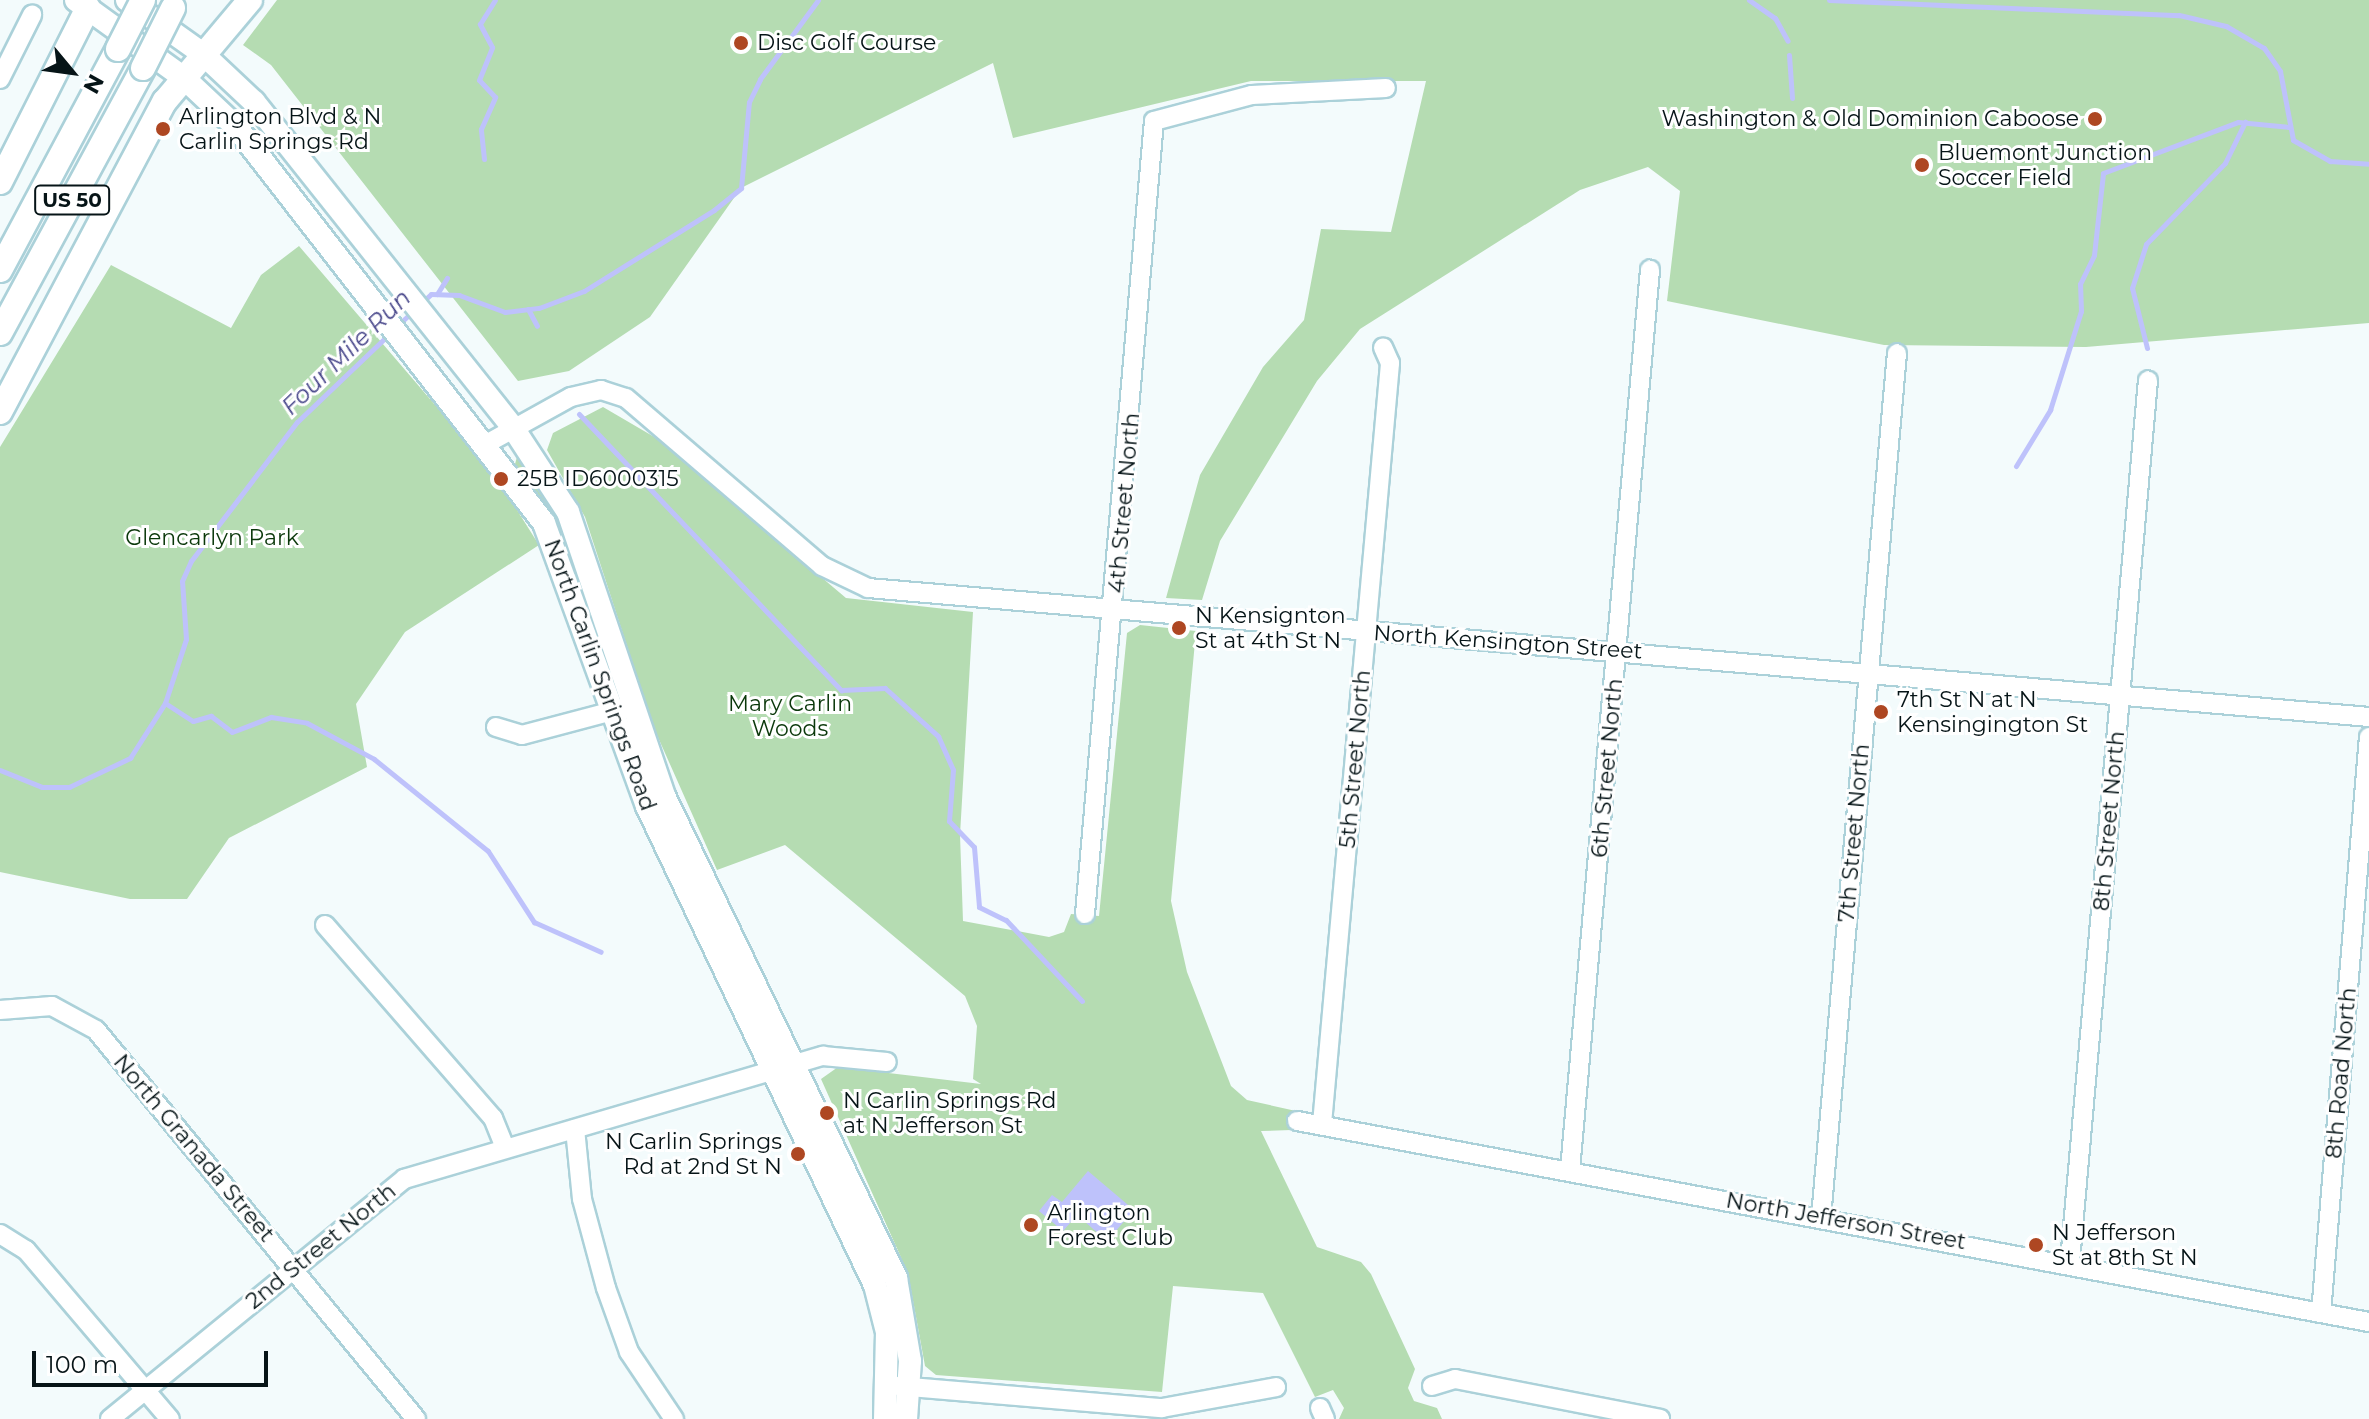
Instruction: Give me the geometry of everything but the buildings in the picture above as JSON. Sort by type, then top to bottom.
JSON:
[{"type":"highway","name":"US 50","points":[[0,270],[143,0]]},
{"type":"highway","points":[[0,412],[184,78],[250,0]]},
{"type":"highway","points":[[0,182],[85,3]]},
{"type":"highway","name":"US 50","points":[[0,333],[175,4]]},
{"type":"main road","name":"North Carlin Springs Road","points":[[127,0],[203,54],[254,102],[513,428],[568,512],[647,806],[784,1070],[875,1285],[906,1419]]},
{"type":"main road","name":"North Carlin Springs Road","points":[[85,3],[184,78],[237,128],[488,443],[565,566],[621,709]]},
{"type":"main road","name":"North Carlin Springs Road","points":[[885,1419],[898,1386]]},
{"type":"street","points":[[0,79],[32,15]]},
{"type":"street","name":"4th Street North","points":[[1085,914],[1115,610],[1154,121],[1181,108],[1252,95],[1386,88]]},
{"type":"street","name":"6th Street North","points":[[1570,1170],[1650,270]]},
{"type":"street","name":"5th Street North","points":[[1322,1124],[1390,363],[1383,347]]},
{"type":"street","name":"7th Street North","points":[[1821,1218],[1897,353]]},
{"type":"street","name":"8th Street North","points":[[2070,1261],[2148,380]]},
{"type":"street","name":"North Kensington Street","points":[[488,443],[562,400],[601,390],[638,407],[846,581],[1115,610],[1366,632],[1618,649],[2369,717]]},
{"type":"street","points":[[496,727],[522,735],[621,709]]},
{"type":"street","name":"8th Road North","points":[[2321,1313],[2369,737]]},
{"type":"street","points":[[325,925],[493,1118],[504,1145]]},
{"type":"street","name":"North Granada Street","points":[[0,1010],[52,1006],[96,1030],[416,1419]]},
{"type":"street","points":[[784,1070],[823,1056],[887,1062]]},
{"type":"street","name":"2nd Street North","points":[[110,1419],[404,1179],[504,1145],[575,1129],[784,1070]]},
{"type":"street","name":"North Jefferson Street","points":[[1297,1121],[2070,1261],[2369,1322]]},
{"type":"street","points":[[575,1129],[582,1199],[606,1288],[629,1352],[674,1419]]},
{"type":"street","points":[[2,1239],[146,1389],[170,1419]]},
{"type":"street","points":[[1432,1386],[1455,1379],[1660,1419]]},
{"type":"street","points":[[898,1386],[1161,1414],[1276,1387]]},
{"type":"green space","points":[[277,0],[2369,0],[2369,323],[2086,347],[1884,345],[1667,301],[1680,191],[1648,167],[1580,190],[1360,329],[1317,381],[1220,541],[1202,600],[1166,598],[1200,475],[1263,367],[1304,320],[1321,229],[1391,232],[1426,81],[1251,81],[1013,138],[993,63],[741,188],[650,317],[569,371],[518,381],[271,65],[243,45]]},
{"type":"green space","name":"Glencarlyn Park","points":[[299,246],[495,475],[539,545],[405,632],[356,704],[367,767],[229,838],[187,899],[130,899],[0,872],[0,447],[111,265],[231,328],[261,275]]},
{"type":"green space","name":"Mary Carlin Woods","points":[[603,407],[656,438],[846,598],[973,612],[960,835],[963,921],[1049,937],[1064,932],[1071,914],[1099,916],[1127,633],[1140,625],[1196,631],[1171,901],[1187,972],[1231,1086],[1247,1100],[1296,1111],[1291,1130],[1261,1131],[1317,1247],[1361,1262],[1371,1274],[1415,1369],[1408,1388],[1414,1401],[1437,1408],[1442,1419],[1339,1419],[1344,1408],[1333,1390],[1315,1397],[1263,1293],[1173,1286],[1162,1392],[936,1375],[925,1366],[908,1273],[821,1079],[838,1067],[981,1084],[973,1079],[977,1026],[965,996],[785,845],[717,870],[653,726],[585,517],[547,450],[553,433]]},
{"type":"green space","points":[[517,457],[547,492],[593,609],[515,464]]},
{"type":"water","points":[[1088,1171],[1134,1210],[1107,1241],[1077,1215],[1063,1231],[1039,1211],[1052,1195],[1062,1202]]},
{"type":"waterway","points":[[484,159],[481,129],[495,97],[479,80],[492,47],[480,24],[495,0]]},
{"type":"waterway","name":"Four Mile Run","points":[[421,303],[431,294],[459,295],[505,312],[539,308],[584,291],[714,210],[741,188],[749,102],[760,79],[818,0]]},
{"type":"waterway","points":[[1749,0],[1775,18],[1788,41]]},
{"type":"waterway","name":"Four Mile Run","points":[[1829,0],[2179,15],[2226,26],[2264,48],[2280,71],[2293,140],[2330,161],[2369,164]]},
{"type":"waterway","points":[[1789,55],[1792,98]]},
{"type":"waterway","points":[[2016,466],[2050,410],[2081,311],[2080,284],[2094,255],[2103,173],[2238,122],[2289,127]]},
{"type":"waterway","points":[[2147,348],[2132,288],[2146,244],[2225,163],[2245,122]]},
{"type":"waterway","points":[[437,294],[447,278]]},
{"type":"waterway","points":[[528,309],[537,326]]},
{"type":"waterway","name":"Four Mile Run","points":[[398,325],[414,310]]},
{"type":"waterway","name":"Four Mile Run","points":[[0,770],[42,787],[69,787],[130,758],[165,703],[186,639],[182,581],[191,561],[297,422],[388,335]]},
{"type":"waterway","points":[[579,414],[841,690],[885,688],[938,736],[953,770],[949,821],[974,847],[979,907],[1006,920],[1082,1001]]},
{"type":"waterway","points":[[165,703],[193,721],[211,716],[232,732],[271,717],[307,723],[374,759],[488,851],[534,922],[601,952]]},
{"type":"place","name":"Disc Golf Course","points":[[741,43]]},
{"type":"place","name":"Washington & Old Dominion Caboose","points":[[2095,119]]},
{"type":"place","name":"Arlington Blvd & N Carlin Springs Rd","points":[[163,129]]},
{"type":"place","name":"Bluemont Junction Soccer Field","points":[[1922,165]]},
{"type":"place","name":"25B ID6000315","points":[[501,479]]},
{"type":"place","name":"N Kensignton St at 4th St N","points":[[1179,628]]},
{"type":"place","name":"7th St N at N Kensingington St","points":[[1881,712]]},
{"type":"place","name":"N Carlin Springs Rd at N Jefferson St","points":[[827,1113]]},
{"type":"place","name":"N Carlin Springs Rd at 2nd St N","points":[[798,1154]]},
{"type":"place","name":"Arlington Forest Club","points":[[1031,1225]]},
{"type":"place","name":"N Jefferson St at 8th St N","points":[[2036,1245]]}]
